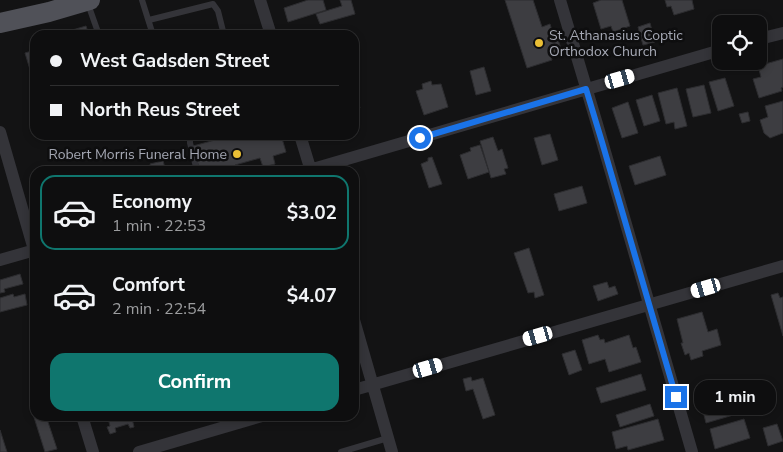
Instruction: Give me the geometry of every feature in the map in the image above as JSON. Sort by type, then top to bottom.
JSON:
[{"type":"main road","points":[[0,23],[88,0]]},
{"type":"street","points":[[260,0],[269,30]]},
{"type":"street","points":[[560,0],[692,452]]},
{"type":"street","points":[[767,37],[783,32]]},
{"type":"street","points":[[326,166],[712,53]]},
{"type":"street","points":[[0,132],[30,234]]},
{"type":"street","points":[[301,140],[308,166]]},
{"type":"street","points":[[0,260],[30,252]]},
{"type":"street","points":[[359,388],[783,266]]},
{"type":"street","points":[[359,338],[392,452]]},
{"type":"street","points":[[84,421],[93,452]]},
{"type":"street","points":[[139,452],[245,421]]},
{"type":"lane","points":[[88,0],[97,30]]},
{"type":"lane","points":[[142,0],[152,30]]},
{"type":"lane","points":[[149,20],[213,4],[218,11],[223,30]]},
{"type":"lane","points":[[190,140],[196,166]]},
{"type":"lane","points":[[341,452],[388,438]]},
{"type":"building","points":[[308,0],[323,0],[326,10],[288,22],[284,8]]},
{"type":"building","points":[[340,0],[351,0],[355,14],[320,24],[316,14],[342,6]]},
{"type":"building","name":"St. Athanasius Coptic Orthodox Church","points":[[505,0],[533,0],[542,27],[550,24],[553,34],[556,33],[562,52],[551,56],[552,60],[527,68]]},
{"type":"building","points":[[601,0],[622,0],[630,26],[613,32],[611,26],[601,29],[593,3]]},
{"type":"building","points":[[665,0],[692,0],[694,9],[674,15],[671,6],[667,7]]},
{"type":"building","points":[[650,23],[655,42],[643,45],[638,27]]},
{"type":"building","points":[[86,26],[87,30],[72,30]]},
{"type":"building","points":[[30,52],[30,70],[25,53]]},
{"type":"building","points":[[783,59],[783,87],[781,88],[782,91],[759,98],[753,79],[761,77],[759,70],[767,70],[767,63]]},
{"type":"building","points":[[484,67],[491,91],[476,95],[470,71]]},
{"type":"building","points":[[725,78],[734,106],[718,111],[709,82]]},
{"type":"building","points":[[431,81],[432,85],[441,84],[448,107],[424,115],[416,91],[423,89],[422,84]]},
{"type":"building","points":[[704,85],[711,113],[693,117],[686,89]]},
{"type":"building","points":[[677,88],[687,126],[675,129],[674,122],[666,124],[658,93]]},
{"type":"building","points":[[652,95],[660,121],[644,126],[636,100]]},
{"type":"building","points":[[783,101],[783,133],[770,138],[764,133],[760,120],[768,117],[765,106]]},
{"type":"building","points":[[628,102],[638,133],[622,138],[612,108]]},
{"type":"building","points":[[748,112],[750,121],[742,123],[739,114]]},
{"type":"building","points":[[550,134],[558,160],[542,165],[534,138]]},
{"type":"building","points":[[493,137],[498,151],[502,149],[508,168],[504,169],[506,174],[491,178],[480,141]]},
{"type":"building","name":"Robert Morris Funeral Home","points":[[215,140],[282,140],[286,152],[273,156],[275,164],[267,166],[263,166],[260,158],[235,166],[199,166],[193,146]]},
{"type":"building","points":[[480,145],[489,172],[468,179],[460,155],[471,151],[470,148]]},
{"type":"building","points":[[660,156],[666,175],[635,185],[629,166]]},
{"type":"building","points":[[432,157],[442,184],[429,188],[421,164]]},
{"type":"building","points":[[163,161],[164,166],[151,166],[150,164]]},
{"type":"building","points":[[582,186],[587,203],[559,211],[554,194]]},
{"type":"building","points":[[529,248],[544,295],[535,298],[534,292],[528,293],[514,253]]},
{"type":"building","points":[[20,274],[23,284],[4,289],[5,292],[0,293],[0,280]]},
{"type":"building","points":[[607,282],[609,288],[615,286],[618,294],[598,301],[593,286]]},
{"type":"building","points":[[778,293],[780,298],[783,297],[783,336],[771,295]]},
{"type":"building","points":[[13,294],[14,297],[25,294],[27,305],[0,312],[0,298]]},
{"type":"building","points":[[702,312],[708,332],[717,329],[721,345],[702,351],[703,356],[691,360],[689,353],[685,355],[677,319]]},
{"type":"building","points":[[598,335],[600,340],[604,339],[605,343],[629,335],[633,348],[636,347],[641,362],[609,372],[605,359],[589,364],[582,340]]},
{"type":"building","points":[[575,350],[582,370],[569,375],[562,354]]},
{"type":"building","points":[[641,374],[646,390],[601,403],[596,388]]},
{"type":"building","points":[[471,377],[472,381],[483,378],[495,415],[483,419],[473,389],[466,391],[463,379]]},
{"type":"building","points":[[733,380],[735,391],[728,393],[729,397],[712,401],[711,397],[699,400],[696,389]]},
{"type":"building","points":[[743,399],[747,411],[706,423],[703,411]]},
{"type":"building","points":[[650,404],[654,416],[620,427],[616,415]]},
{"type":"building","points":[[658,419],[664,440],[628,450],[627,446],[616,449],[612,432]]},
{"type":"building","points":[[744,419],[750,438],[715,449],[710,429]]},
{"type":"building","points":[[35,421],[48,421],[57,449],[45,452]]},
{"type":"building","points":[[109,421],[133,421],[134,427],[130,428],[128,424],[115,428],[116,432],[110,434],[107,427],[110,426]]},
{"type":"building","points":[[777,424],[783,441],[768,446],[763,428]]},
{"type":"building","points":[[0,430],[7,452],[0,452]]},
{"type":"place","name":"St. Athanasius Coptic Orthodox Church","points":[[539,43]]},
{"type":"place","name":"Robert Morris Funeral Home","points":[[237,154]]},
{"type":"route","points":[[420,138],[586,89],[676,397]]}]
